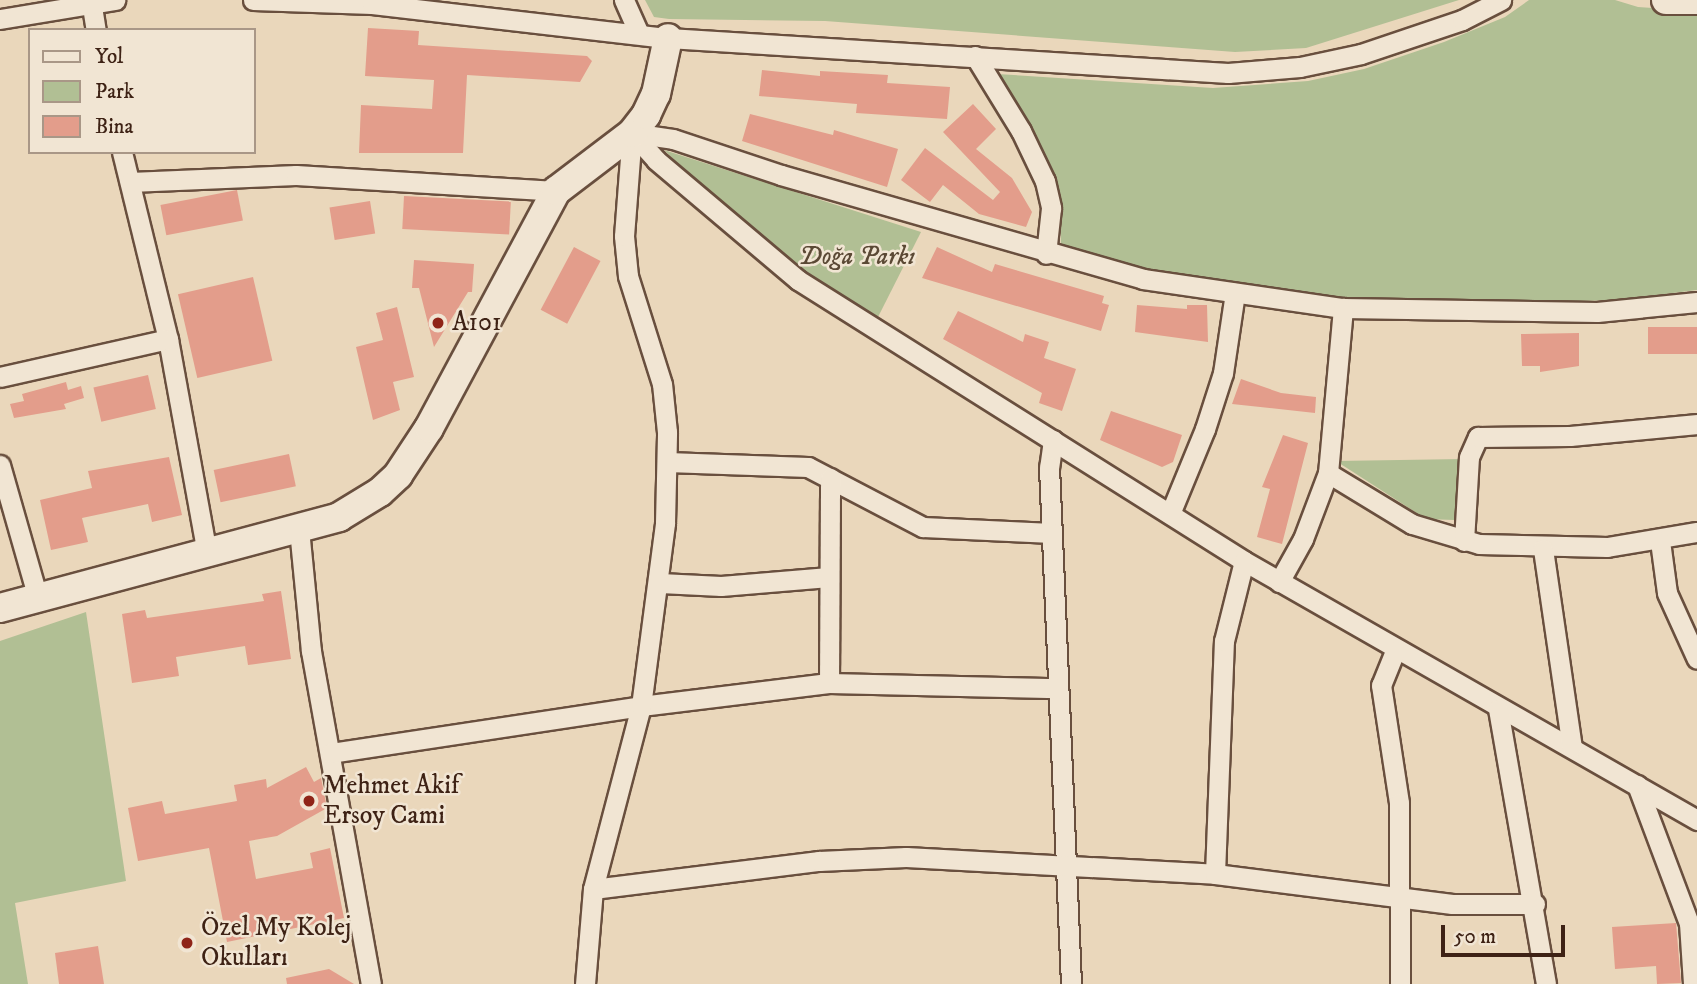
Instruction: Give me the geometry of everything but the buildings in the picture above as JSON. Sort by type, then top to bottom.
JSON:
[{"type":"street","points":[[0,19],[91,1],[116,0]]},
{"type":"street","points":[[253,0],[372,4],[668,38],[1189,72],[1265,71],[1328,62],[1398,44],[1484,11],[1501,0]]},
{"type":"street","points":[[624,0],[639,34]]},
{"type":"street","points":[[1666,0],[1697,0]]},
{"type":"street","points":[[91,1],[96,28]]},
{"type":"street","points":[[0,608],[37,595],[299,529],[361,505],[398,475],[435,417],[556,191],[632,132],[656,94],[668,38]]},
{"type":"street","points":[[975,56],[1045,181],[1051,208],[1046,254]]},
{"type":"street","points":[[632,132],[673,139],[1120,275],[1343,308],[1556,313],[1697,303]]},
{"type":"street","points":[[632,132],[664,168],[798,280],[1244,561],[1395,651],[1572,747],[1697,820]]},
{"type":"street","points":[[585,984],[593,889],[640,706],[660,583],[667,462],[662,384],[628,276],[624,236],[632,132]]},
{"type":"street","points":[[123,154],[168,339],[207,554]]},
{"type":"street","points":[[130,182],[296,176],[556,191]]},
{"type":"street","points":[[1170,514],[1205,429],[1223,373],[1235,293]]},
{"type":"street","points":[[1279,582],[1303,539],[1328,473],[1343,308]]},
{"type":"street","points":[[0,377],[168,339]]},
{"type":"street","points":[[1464,541],[1469,457],[1478,437],[1620,433],[1697,424]]},
{"type":"street","points":[[1053,440],[1049,467],[1071,984]]},
{"type":"street","points":[[667,462],[808,467],[923,527],[1052,533]]},
{"type":"street","points":[[0,465],[37,595]]},
{"type":"street","points":[[1328,473],[1412,524],[1464,541],[1544,549],[1660,541],[1697,532]]},
{"type":"street","points":[[829,683],[830,478]]},
{"type":"street","points":[[299,529],[304,605],[371,984]]},
{"type":"street","points":[[1660,541],[1667,593],[1697,659]]},
{"type":"street","points":[[1544,549],[1572,747]]},
{"type":"street","points":[[1215,874],[1224,641],[1244,561]]},
{"type":"street","points":[[660,583],[721,586],[829,577]]},
{"type":"street","points":[[1395,651],[1381,685],[1399,803],[1403,899],[1401,984]]},
{"type":"street","points":[[331,752],[640,706],[829,683],[1058,688]]},
{"type":"street","points":[[1499,709],[1535,904],[1546,984]]},
{"type":"street","points":[[1637,785],[1689,923],[1693,984]]},
{"type":"street","points":[[593,889],[880,857],[1215,874],[1403,899],[1500,906],[1535,904]]},
{"type":"green space","points":[[645,0],[1459,0],[1306,48],[1235,52],[825,21],[669,19],[654,17]]},
{"type":"green space","points":[[1529,0],[1615,0],[1638,7],[1697,11],[1697,290],[1617,300],[1508,303],[1364,300],[1157,273],[1061,244],[1060,210],[1045,159],[997,74],[1213,88],[1308,81],[1364,69],[1444,42],[1505,17]]},
{"type":"green space","name":"Doğa Parkı","points":[[664,150],[921,232],[877,319],[838,296],[729,213]]},
{"type":"green space","points":[[1463,459],[1454,520],[1426,519],[1336,461]]},
{"type":"green space","points":[[86,612],[126,881],[15,903],[28,984],[0,984],[0,641]]},
{"type":"place","name":"A101","points":[[438,323]]},
{"type":"place","name":"Mehmet Akif Ersoy Cami","points":[[309,801]]},
{"type":"place","name":"Özel My Kolej Okulları","points":[[187,943]]}]
